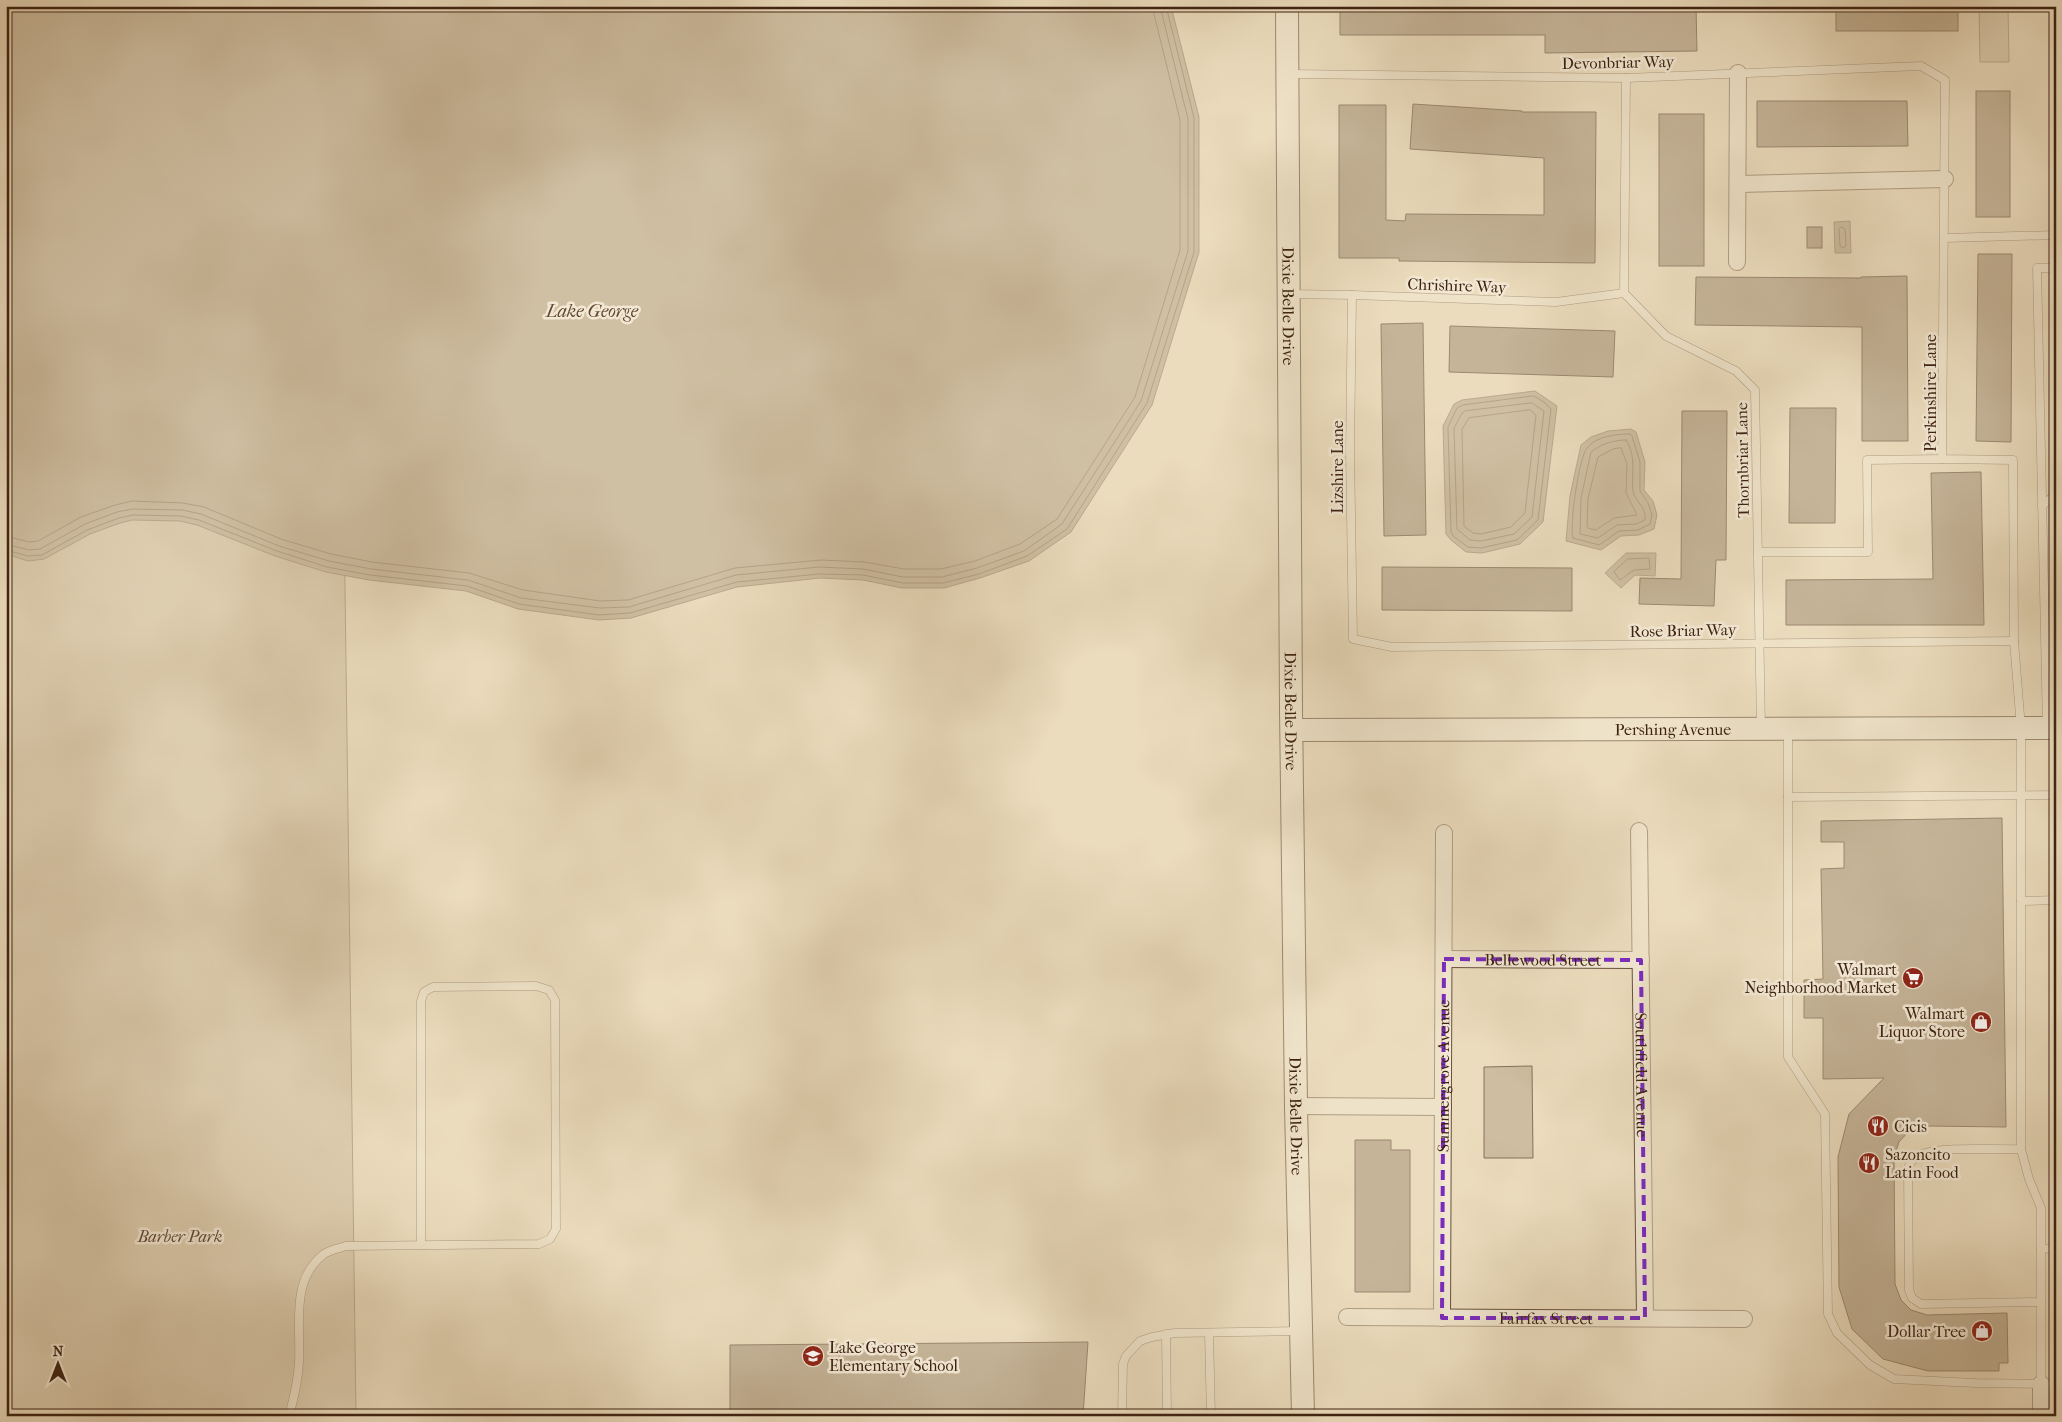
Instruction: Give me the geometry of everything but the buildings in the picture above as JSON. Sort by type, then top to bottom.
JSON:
[{"type":"street","name":"Dixie Belle Drive","points":[[1287,6],[1296,1106],[1303,1416]]},
{"type":"street","points":[[1738,73],[1738,262]]},
{"type":"street","points":[[1739,184],[1945,179]]},
{"type":"street","name":"Pershing Avenue","points":[[1292,730],[2052,728]]},
{"type":"street","name":"Southfield Avenue","points":[[1639,831],[1646,1318]]},
{"type":"street","name":"Summergrove Avenue","points":[[1442,1318],[1444,833]]},
{"type":"street","name":"Bellewood Street","points":[[1444,959],[1641,960]]},
{"type":"street","points":[[1296,1106],[1443,1107]]},
{"type":"street","name":"Fairfax Street","points":[[1347,1317],[1744,1319]]},
{"type":"street","points":[[2041,1416],[2048,1384]]},
{"type":"lane","name":"Devonbriar Way","points":[[1288,74],[1626,78],[1921,66],[1945,80]]},
{"type":"lane","points":[[1624,294],[1626,78]]},
{"type":"lane","name":"Perkinshire Lane","points":[[1945,80],[1942,459],[2013,460],[2014,641],[2021,728],[2021,1149],[2041,1208],[2041,1302],[2048,1384]]},
{"type":"lane","points":[[1945,238],[2056,235]]},
{"type":"lane","points":[[2052,728],[2042,506],[2037,268],[2056,268]]},
{"type":"lane","name":"Chrishire Way","points":[[1288,294],[1556,302],[1624,294]]},
{"type":"lane","name":"Thornbriar Lane","points":[[1624,294],[1666,336],[1736,371],[1754,390],[1761,729]]},
{"type":"lane","name":"Lizshire Lane","points":[[1352,295],[1350,451],[1353,639]]},
{"type":"lane","points":[[1758,552],[1868,552],[1867,460],[1942,459]]},
{"type":"lane","points":[[2042,506],[2056,494]]},
{"type":"lane","name":"Rose Briar Way","points":[[1353,639],[1392,647],[2014,641]]},
{"type":"lane","points":[[1788,729],[1788,1057],[1825,1114],[1828,1314],[1837,1332],[1870,1365],[1894,1379],[2048,1384]]},
{"type":"lane","points":[[1788,797],[2056,795]]},
{"type":"lane","points":[[2021,901],[2056,900]]},
{"type":"lane","points":[[289,1416],[296,1393],[299,1363],[299,1296],[308,1272],[325,1253],[346,1246],[539,1244],[550,1239],[556,1229],[555,1000],[549,990],[536,986],[433,987],[424,992],[421,1001],[422,1244]]},
{"type":"lane","points":[[2021,1149],[1934,1151],[1920,1155],[1910,1162],[1908,1168],[1909,1290],[1912,1298],[1921,1304],[2041,1302]]},
{"type":"lane","points":[[2041,1249],[2056,1248]]},
{"type":"lane","points":[[1122,1416],[1122,1375],[1126,1356],[1140,1341],[1166,1334],[1301,1331]]},
{"type":"lane","points":[[1209,1333],[1211,1416]]},
{"type":"lane","points":[[1166,1334],[1167,1416]]},
{"type":"highlighted area","points":[[1444,959],[1641,960],[1645,1318],[1442,1318]]},
{"type":"green space","points":[[1979,6],[2008,6],[2009,62],[1980,62]]},
{"type":"green space","name":"Barber Park","points":[[340,210],[356,1416],[6,1416],[6,215]]},
{"type":"green space","points":[[1532,1066],[1533,1158],[1484,1158],[1484,1067]]},
{"type":"water","name":"Lake George","points":[[6,6],[1171,6],[1199,117],[1199,252],[1152,405],[1071,532],[1029,561],[944,588],[902,588],[863,580],[820,578],[737,587],[631,618],[599,620],[518,609],[466,591],[369,580],[326,572],[275,556],[197,525],[180,521],[132,520],[120,523],[90,534],[44,559],[28,561],[6,554]]},
{"type":"water","points":[[1850,221],[1851,253],[1835,253],[1834,222]]},
{"type":"water","points":[[1535,391],[1557,406],[1543,522],[1520,544],[1482,553],[1466,552],[1446,534],[1443,426],[1454,404],[1462,400]]},
{"type":"water","points":[[1631,429],[1636,432],[1645,462],[1644,490],[1653,501],[1657,515],[1654,529],[1639,535],[1621,536],[1601,550],[1566,541],[1570,496],[1581,445],[1591,437],[1608,431]]},
{"type":"water","points":[[1626,553],[1656,553],[1655,576],[1635,575],[1621,588],[1605,573]]},
{"type":"place","name":"Walmart Neighborhood Market","points":[[1913,978]]},
{"type":"place","name":"Walmart Liquor Store","points":[[1981,1022]]},
{"type":"place","name":"Cicis","points":[[1878,1126]]},
{"type":"place","name":"Sazoncito Latin Food","points":[[1869,1163]]},
{"type":"place","name":"Dollar Tree","points":[[1982,1331]]},
{"type":"place","name":"Lake George Elementary School","points":[[813,1356]]}]
